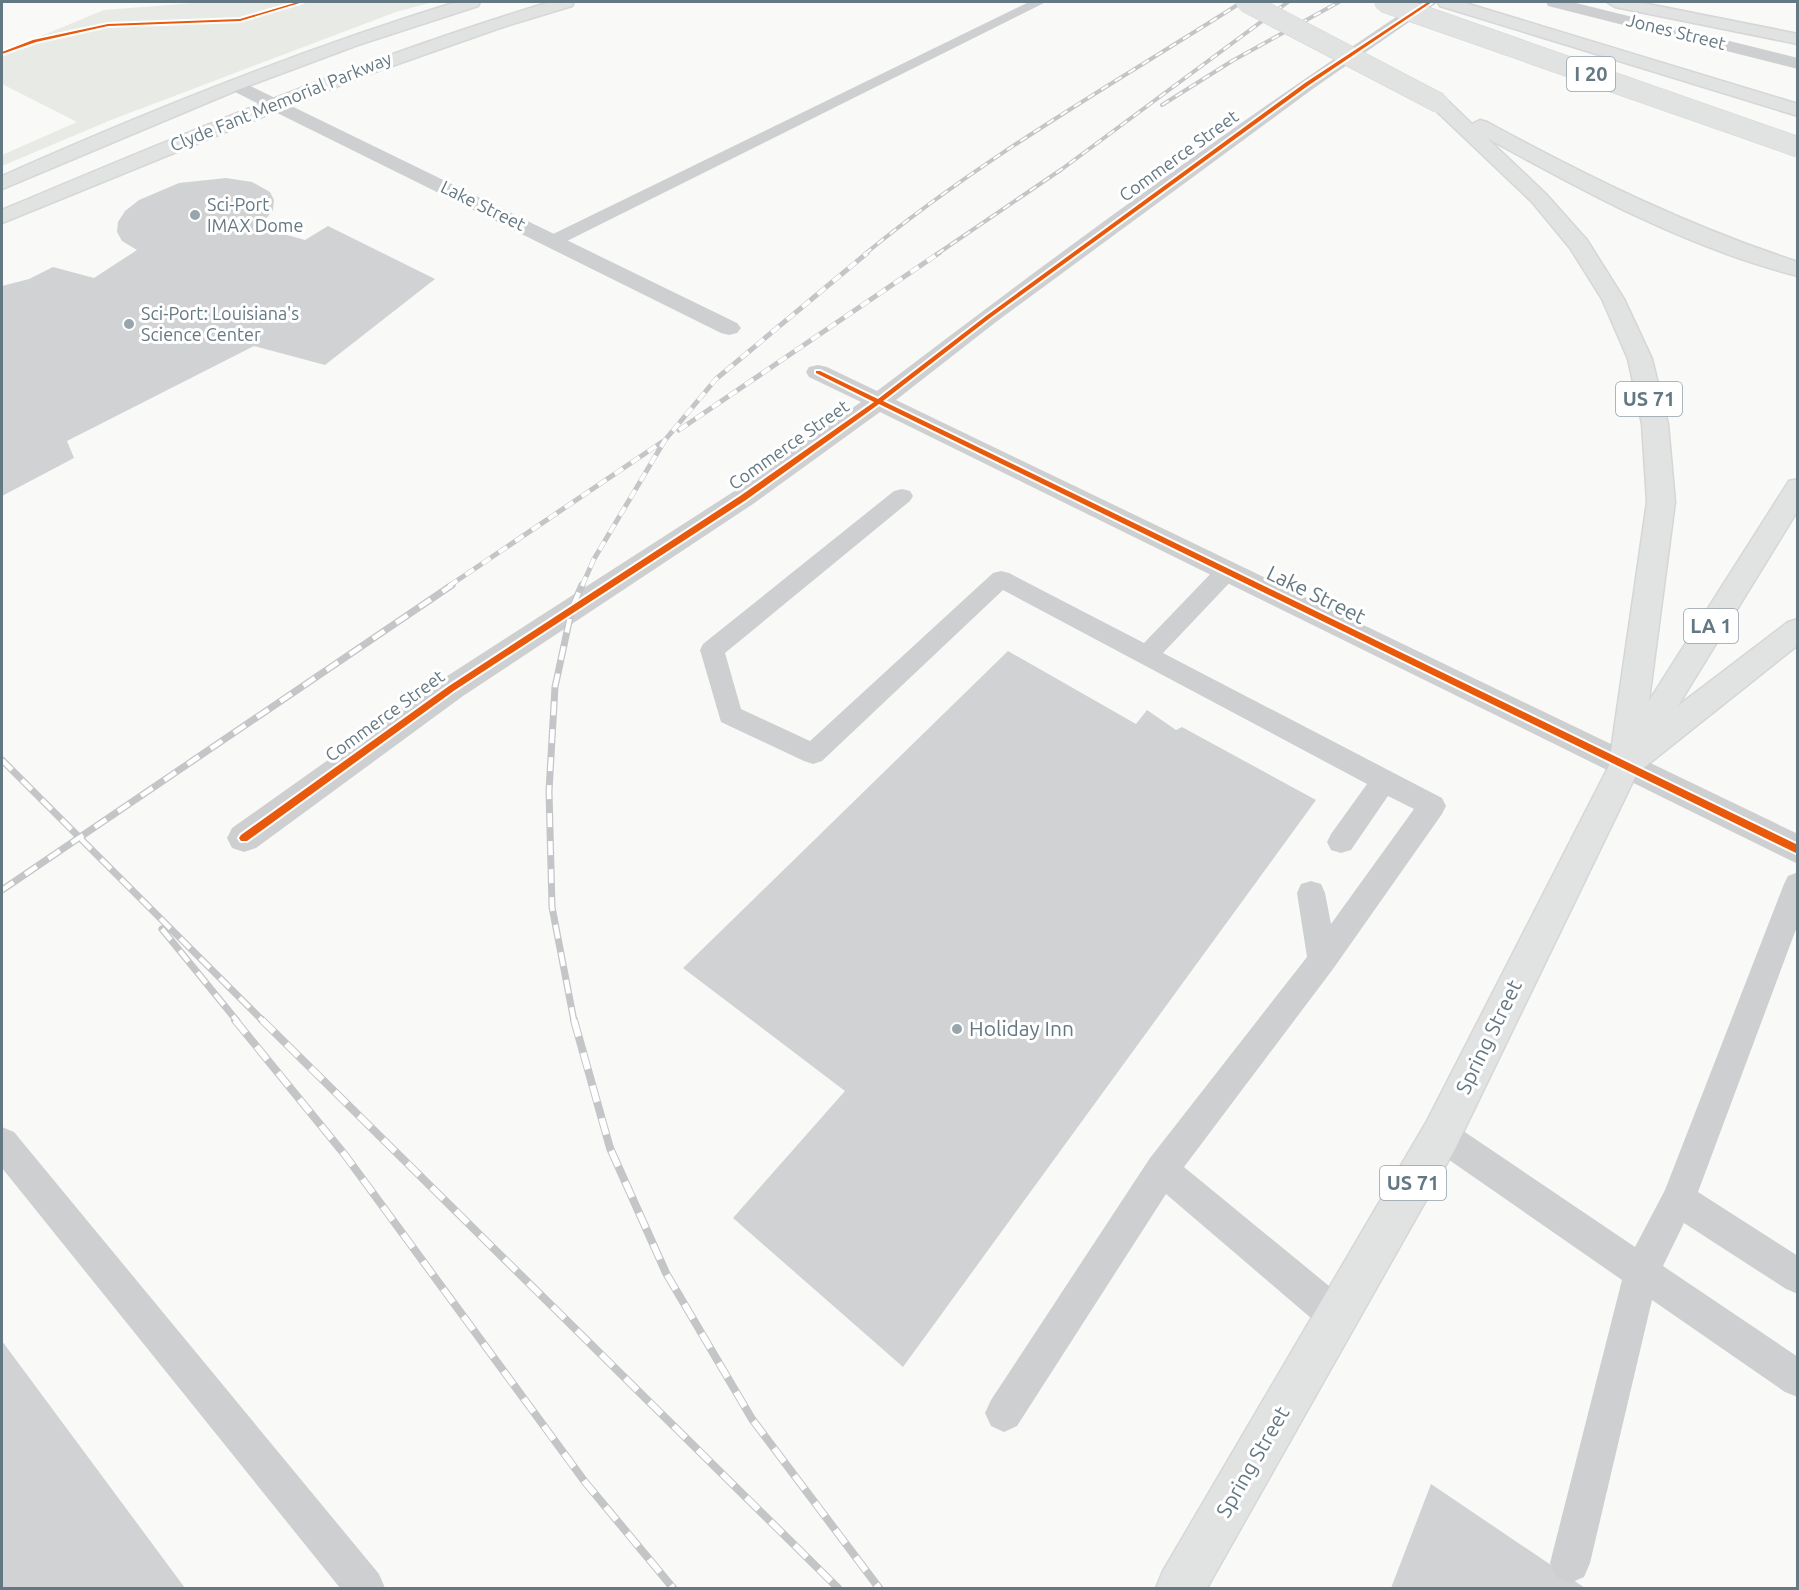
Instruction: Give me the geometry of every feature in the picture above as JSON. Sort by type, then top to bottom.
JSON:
[{"type":"main road","name":"Clyde Fant Memorial Parkway","points":[[2,183],[79,148],[237,85],[360,38],[472,2]]},
{"type":"main road","name":"Clyde Fant Memorial Parkway","points":[[2,217],[274,104],[477,27],[566,2]]},
{"type":"main road","name":"US 71","points":[[1246,2],[1439,103],[1539,198],[1579,245],[1613,299],[1640,359],[1655,424],[1661,502],[1625,765]]},
{"type":"main road","name":"I 20","points":[[1384,2],[1797,147]]},
{"type":"main road","name":"I 20","points":[[1446,2],[1797,110]]},
{"type":"main road","points":[[1615,2],[1797,39]]},
{"type":"main road","points":[[1439,103],[1604,192],[1660,218],[1732,247],[1797,269]]},
{"type":"main road","name":"Spring Street","points":[[1180,1588],[1441,1135],[1625,765],[1797,487]]},
{"type":"main road","points":[[1625,765],[1797,629]]},
{"type":"street","name":"Commerce Street","points":[[244,838],[452,688],[743,498],[879,401],[988,317],[1306,84],[1430,2]]},
{"type":"street","name":"Jones Street","points":[[1554,2],[1797,64]]},
{"type":"street","name":"Lake Street","points":[[237,85],[729,328]]},
{"type":"street","name":"Lake Street","points":[[818,372],[1797,850]]},
{"type":"lane","points":[[553,241],[1039,2]]},
{"type":"lane","points":[[902,496],[712,650],[730,715],[813,754],[1001,579],[1432,806],[1322,960],[1162,1170],[1004,1413]]},
{"type":"lane","points":[[1146,656],[1227,571]]},
{"type":"lane","points":[[1341,842],[1384,781]]},
{"type":"lane","points":[[1570,1563],[1642,1271],[1678,1199],[1797,884]]},
{"type":"lane","points":[[1311,893],[1322,960]]},
{"type":"lane","points":[[1441,1135],[1642,1271],[1797,1380]]},
{"type":"lane","points":[[2,1143],[365,1588]]},
{"type":"lane","points":[[1162,1170],[1338,1317]]},
{"type":"lane","points":[[1678,1199],[1797,1276]]},
{"type":"shaded area","points":[[206,2],[433,2],[396,12],[111,120],[2,166],[2,155],[77,122],[2,84],[2,52],[104,10]]},
{"type":"building","points":[[226,178],[252,182],[270,192],[274,200],[273,210],[259,227],[305,240],[328,226],[435,279],[325,365],[254,346],[67,441],[74,458],[2,496],[2,286],[29,279],[53,267],[94,278],[137,250],[122,241],[117,232],[118,222],[125,211],[139,200],[179,183]]},
{"type":"building","name":"Holiday Inn","points":[[1008,651],[1136,724],[1147,710],[1176,730],[1182,727],[1316,800],[903,1367],[733,1218],[845,1091],[683,968]]},
{"type":"building","points":[[2,1341],[185,1588],[2,1588]]},
{"type":"building","points":[[1431,1484],[1585,1588],[1391,1588]]},
{"type":"railway","points":[[865,254],[909,219],[1002,153],[1242,2]]},
{"type":"railway","points":[[937,254],[1062,169],[1288,2]]},
{"type":"railway","points":[[1162,105],[1232,61],[1339,2]]},
{"type":"railway","points":[[582,586],[594,559],[665,440],[716,379],[867,253]]},
{"type":"railway","points":[[679,430],[939,253]]},
{"type":"railway","points":[[449,586],[662,442]]},
{"type":"railway","points":[[79,837],[452,585]]},
{"type":"railway","points":[[574,1021],[552,907],[549,791],[555,687],[572,608],[582,585]]},
{"type":"railway","points":[[2,760],[79,837]]},
{"type":"railway","points":[[2,890],[79,837]]},
{"type":"railway","points":[[79,837],[262,1020]]},
{"type":"railway","points":[[162,929],[237,1021]]},
{"type":"railway","points":[[235,1020],[345,1155],[585,1482],[673,1588]]},
{"type":"railway","points":[[262,1020],[838,1588]]},
{"type":"railway","points":[[574,1020],[610,1148],[666,1273],[752,1419],[879,1588]]},
{"type":"cycle path","points":[[2,53],[35,41],[108,25],[240,20],[301,2]]},
{"type":"cycle path","points":[[244,838],[452,688],[743,498],[879,401],[988,317],[1307,84],[1430,2]]},
{"type":"cycle path","points":[[818,372],[1798,850]]},
{"type":"place","name":"Sci-Port IMAX Dome","points":[[195,215]]},
{"type":"place","name":"Sci-Port: Louisiana's Science Center","points":[[129,324]]},
{"type":"place","name":"Holiday Inn","points":[[957,1029]]}]
